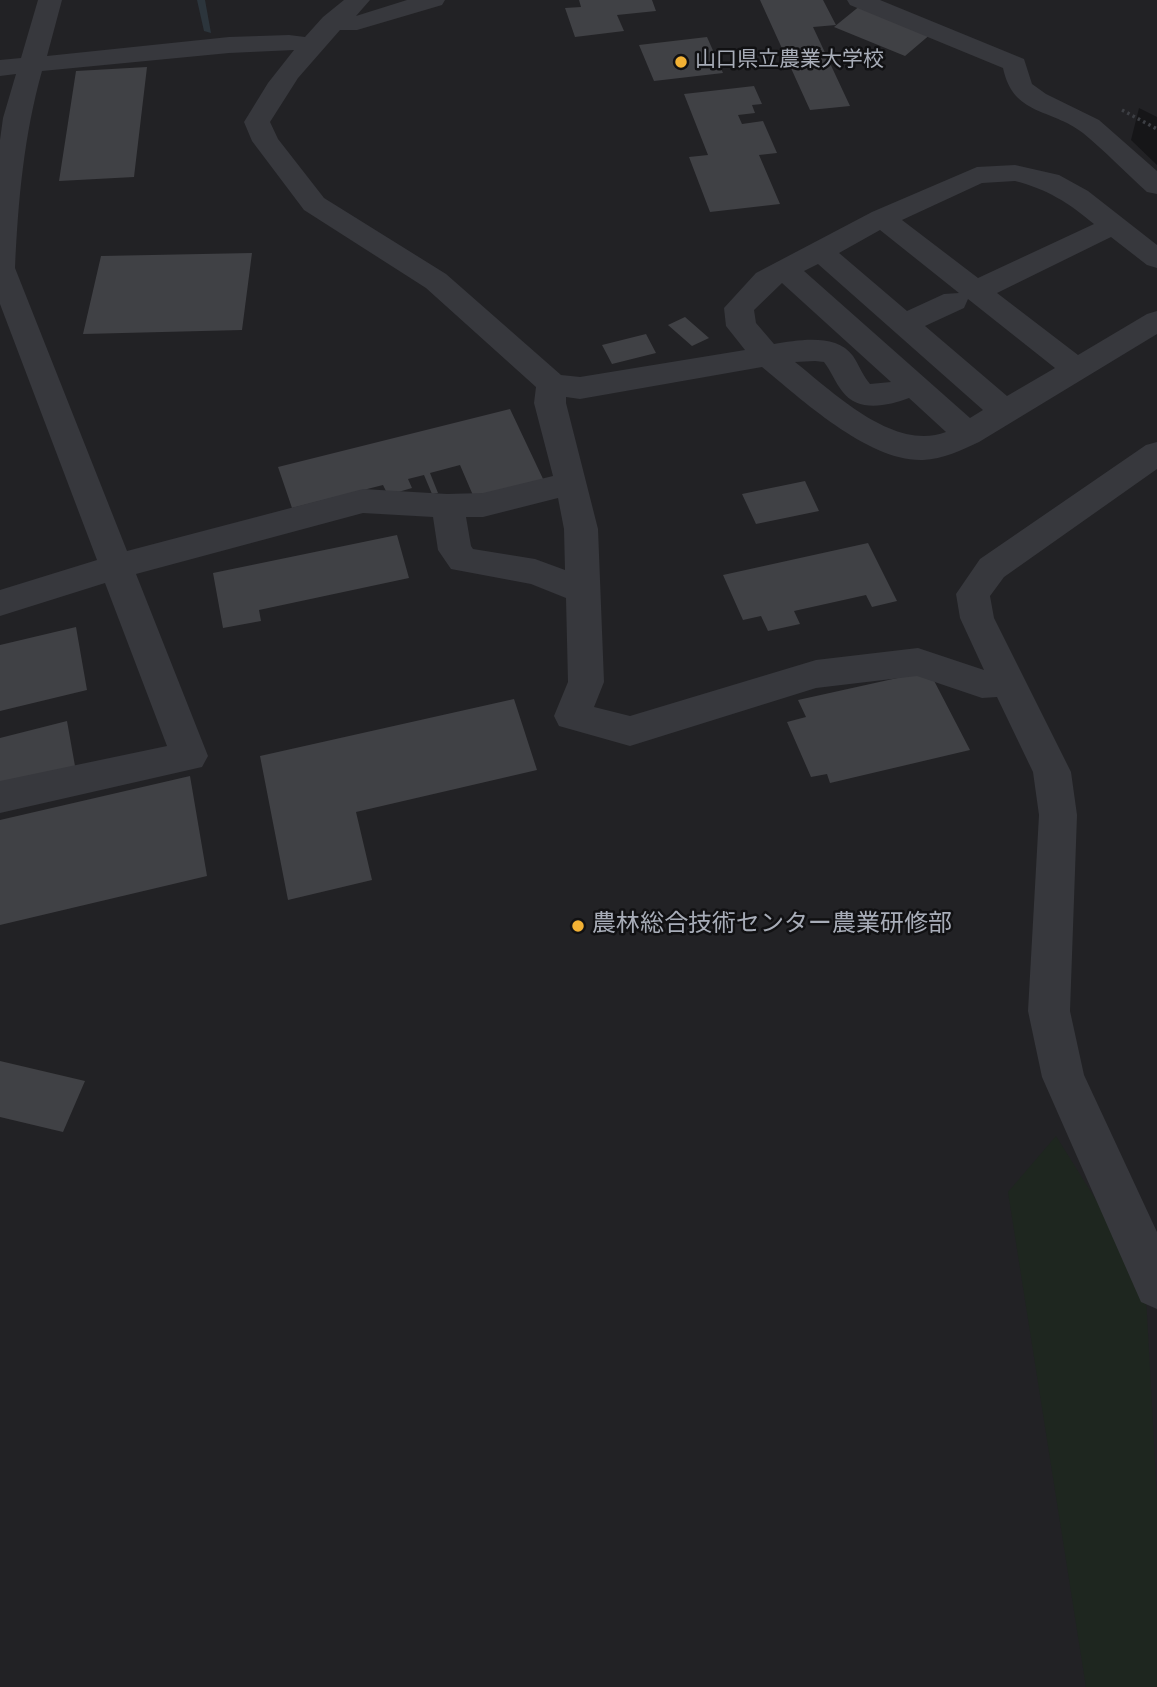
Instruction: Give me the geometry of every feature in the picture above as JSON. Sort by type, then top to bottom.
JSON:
[{"type":"street","points":[[0,797],[189,756],[1,268],[3,224],[16,118],[50,0]]},
{"type":"street","points":[[358,0],[332,22],[271,95],[257,122],[265,141],[314,204],[436,281],[552,384],[580,388],[768,356],[828,351],[839,358],[846,376],[858,391],[875,397],[891,395],[913,385]]},
{"type":"street","points":[[332,22],[357,23],[433,0]]},
{"type":"street","points":[[859,0],[1015,64],[1020,87],[1037,100],[1090,126],[1157,186]]},
{"type":"street","points":[[0,68],[229,46],[289,42],[313,46]]},
{"type":"street","points":[[1157,259],[1078,197],[1049,181],[1015,173],[977,175],[882,218],[765,280],[739,307],[741,326],[768,356],[849,421],[898,444],[922,449],[952,443],[1157,321]]},
{"type":"street","points":[[882,218],[965,296],[1076,369]]},
{"type":"street","points":[[904,324],[1114,225]]},
{"type":"street","points":[[820,251],[1005,412]]},
{"type":"street","points":[[785,270],[968,433]]},
{"type":"street","points":[[552,384],[550,403],[581,529],[586,682],[572,716],[630,731],[816,674],[918,662],[982,684],[1007,682]]},
{"type":"street","points":[[1157,453],[992,568],[973,594],[977,618],[1052,772],[1058,815],[1049,1011],[1063,1077],[1157,1286]]},
{"type":"street","points":[[0,603],[114,567],[363,500],[447,506],[484,505],[571,482]]},
{"type":"street","points":[[447,506],[455,550],[463,560],[536,572],[582,590]]},
{"type":"shaded area","name":"農林総合技術センター農業研修部","points":[[0,0],[1157,0],[1157,117],[1139,108],[1131,140],[1157,165],[1157,1687],[0,1687]]},
{"type":"shaded area","points":[[1056,1136],[1145,1278],[1157,1499],[1157,1687],[1086,1687],[1008,1192]]},
{"type":"building","points":[[579,0],[652,0],[656,11],[617,15],[624,31],[575,37],[565,8],[581,7]]},
{"type":"building","points":[[760,0],[823,0],[836,25],[813,27],[850,106],[810,110]]},
{"type":"building","points":[[861,5],[932,33],[905,56],[834,27]]},
{"type":"building","points":[[707,37],[723,73],[654,81],[639,45]]},
{"type":"building","points":[[147,67],[134,177],[59,181],[76,71]]},
{"type":"building","points":[[754,86],[762,104],[752,105],[755,113],[738,115],[742,124],[763,121],[777,153],[759,155],[780,204],[710,212],[689,157],[708,155],[684,94]]},
{"type":"building","points":[[252,253],[242,330],[83,334],[101,256]]},
{"type":"building","points":[[685,317],[709,338],[692,346],[668,325]]},
{"type":"building","points":[[646,334],[656,353],[612,364],[602,345]]},
{"type":"building","points":[[510,409],[544,481],[475,500],[460,465],[430,473],[438,493],[432,494],[424,475],[408,479],[412,488],[388,495],[383,485],[292,508],[278,467]]},
{"type":"building","points":[[805,481],[819,511],[756,524],[742,494]]},
{"type":"building","points":[[397,535],[409,578],[259,610],[261,621],[223,628],[213,573]]},
{"type":"building","points":[[868,543],[897,601],[872,607],[866,595],[794,611],[800,624],[768,631],[761,616],[743,620],[723,575]]},
{"type":"building","points":[[76,627],[87,690],[0,711],[0,645]]},
{"type":"building","points":[[929,671],[970,750],[830,783],[827,774],[811,777],[787,722],[806,717],[798,700]]},
{"type":"building","points":[[514,699],[537,770],[356,812],[372,880],[288,900],[260,756]]},
{"type":"building","points":[[67,721],[75,766],[0,785],[0,738]]},
{"type":"building","points":[[190,776],[207,876],[0,925],[0,820]]},
{"type":"building","points":[[0,1061],[85,1081],[63,1132],[0,1117]]},
{"type":"waterway","points":[[201,0],[208,31]]},
{"type":"place","name":"山口県立農業大学校","points":[[681,62]]},
{"type":"place","name":"農林総合技術センター農業研修部","points":[[578,926]]}]
